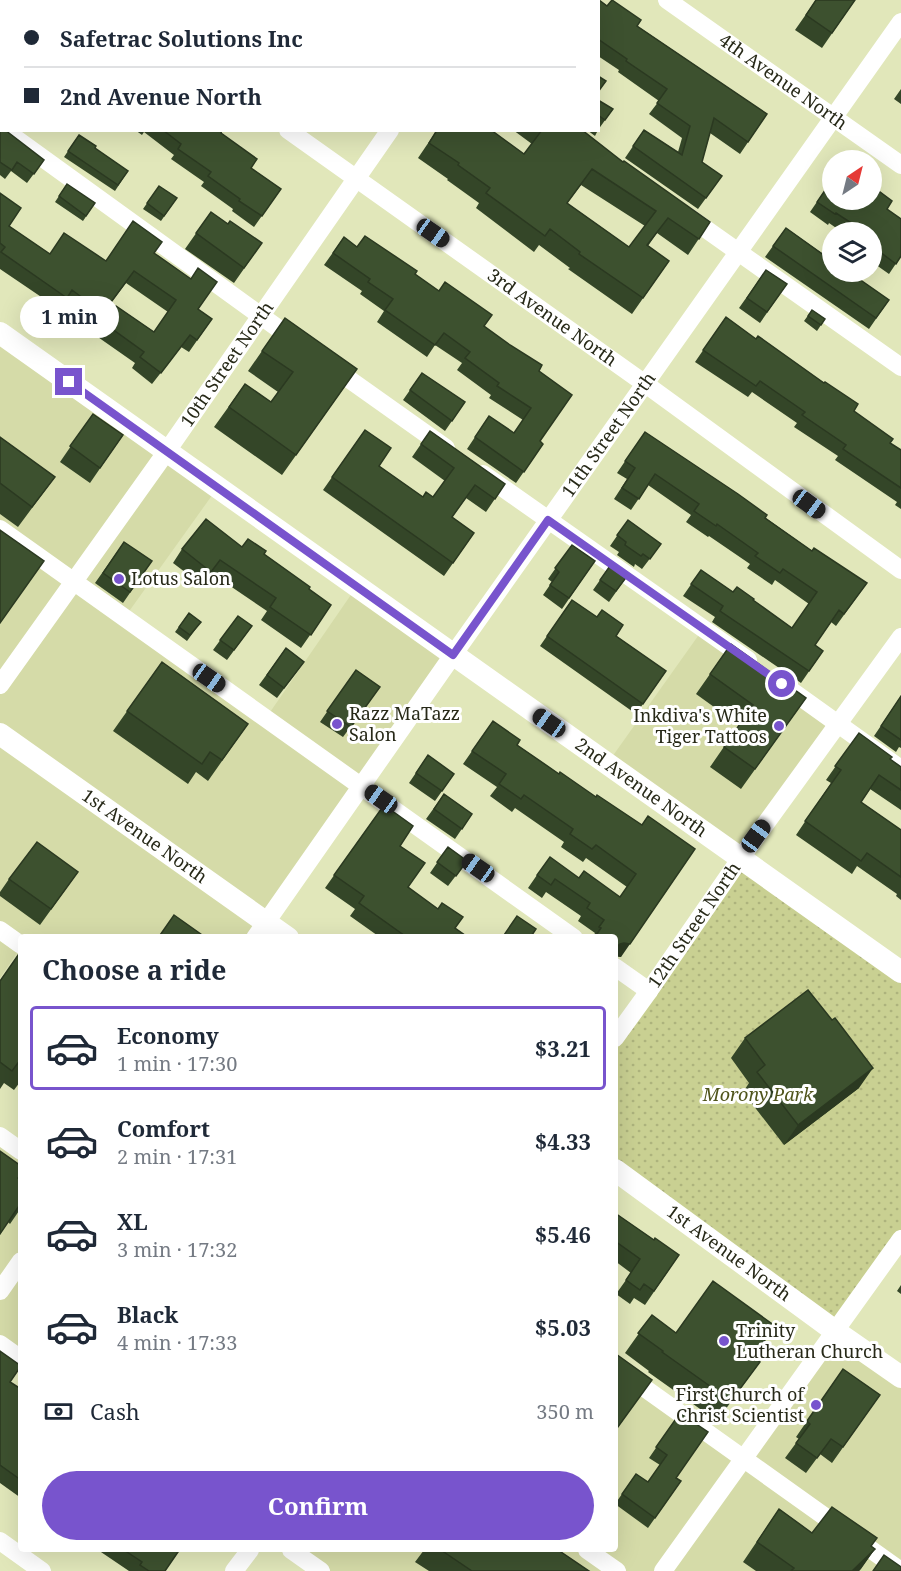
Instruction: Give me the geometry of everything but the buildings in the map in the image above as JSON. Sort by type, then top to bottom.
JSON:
[{"type":"main road","name":"2nd Avenue North","points":[[0,333],[901,972]]},
{"type":"main road","name":"1st Avenue North","points":[[0,734],[261,930]]},
{"type":"main road","name":"1st Avenue North","points":[[618,1172],[901,1377]]},
{"type":"street","name":"4th Avenue North","points":[[667,0],[901,165]]},
{"type":"street","name":"11th Street North","points":[[261,930],[901,22]]},
{"type":"street","points":[[6,132],[260,317],[901,769]]},
{"type":"street","name":"3rd Avenue North","points":[[291,132],[645,383],[901,570]]},
{"type":"street","name":"10th Street North","points":[[0,685],[167,451],[389,132]]},
{"type":"street","points":[[671,204],[901,367]]},
{"type":"street","points":[[0,529],[568,934]]},
{"type":"street","name":"12th Street North","points":[[618,1034],[740,859],[901,637]]},
{"type":"street","points":[[0,930],[18,943]]},
{"type":"street","points":[[618,969],[649,991]]},
{"type":"street","points":[[0,1136],[18,1149]]},
{"type":"street","points":[[663,1571],[901,1239]]},
{"type":"street","points":[[0,1291],[18,1265]]},
{"type":"street","points":[[0,1344],[18,1357]]},
{"type":"street","points":[[618,1369],[901,1571]]},
{"type":"street","points":[[0,1540],[42,1571]]},
{"type":"street","points":[[234,1571],[248,1552]]},
{"type":"street","points":[[294,1552],[321,1571]]},
{"type":"street","points":[[590,1552],[617,1571]]},
{"type":"shaded area","points":[[0,333],[218,487],[125,617],[266,718],[357,586],[453,655],[266,922],[284,934],[18,934],[18,951],[0,978]]},
{"type":"shaded area","points":[[703,629],[838,723],[740,859],[607,764]]},
{"type":"shaded area","points":[[0,1136],[18,1149],[18,1357],[0,1344]]},
{"type":"shaded area","points":[[835,1331],[901,1377],[901,1571],[321,1571],[294,1552],[618,1552],[618,1369],[744,1459]]},
{"type":"green space","name":"Morony Park","points":[[740,859],[901,972],[901,1239],[835,1331],[618,1172],[618,1031]]},
{"type":"place","name":"Lotus Salon","points":[[119,579]]},
{"type":"place","name":"Razz MaTazz Salon","points":[[337,724]]},
{"type":"place","name":"Inkdiva's White Tiger Tattoos","points":[[779,726]]},
{"type":"place","name":"Trinity Lutheran Church","points":[[724,1341]]},
{"type":"place","name":"First Church of Christ Scientist","points":[[816,1405]]},
{"type":"route","points":[[69,382],[453,655],[548,520],[782,684]]}]
